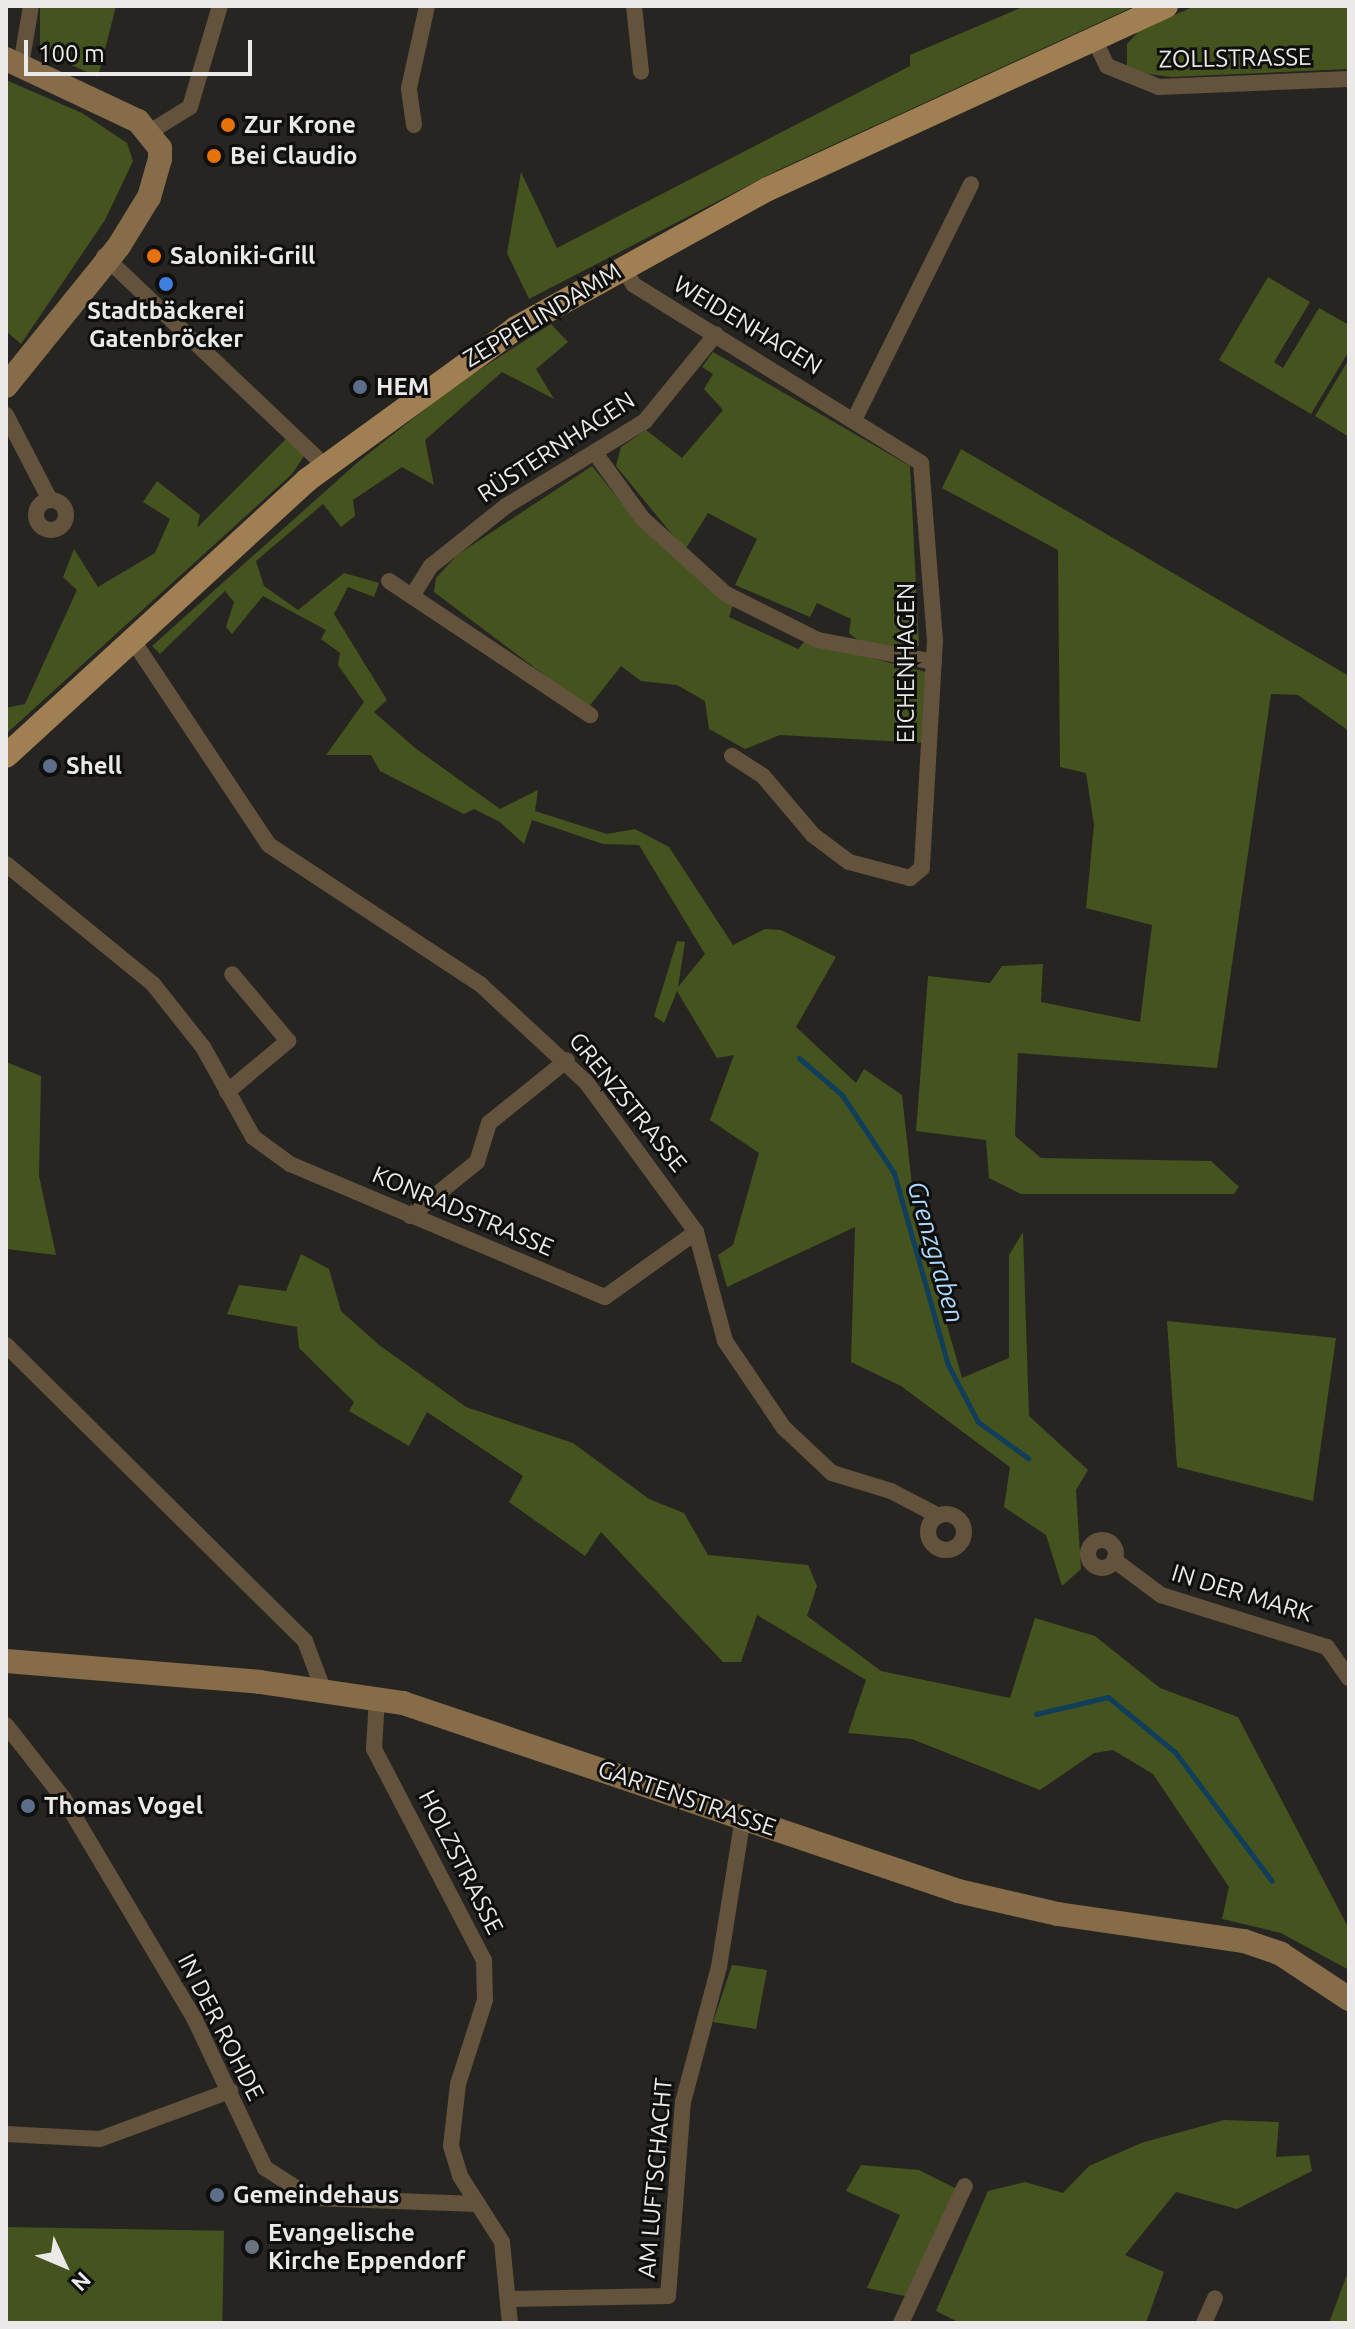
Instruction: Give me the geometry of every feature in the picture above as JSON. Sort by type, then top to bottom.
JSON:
[{"type":"main road","name":"ZEPPELINDAMM","points":[[6,756],[325,466],[433,383],[622,266],[768,189],[1166,6]]},
{"type":"street","points":[[6,386],[104,256],[119,246],[154,185],[160,148],[148,133],[117,108],[14,62],[31,6]]},
{"type":"street","points":[[148,133],[190,107],[220,6]]},
{"type":"street","points":[[414,125],[409,88],[427,6]]},
{"type":"street","points":[[634,6],[641,72]]},
{"type":"street","name":"ZOLLSTRASSE","points":[[1094,39],[1107,66],[1159,87],[1349,79]]},
{"type":"street","points":[[855,418],[971,184]]},
{"type":"street","points":[[104,256],[139,296],[325,466]]},
{"type":"street","name":"WEIDENHAGEN","points":[[622,266],[634,285],[919,460]]},
{"type":"street","name":"RÜSTERNHAGEN","points":[[414,593],[462,539],[662,406],[716,334]]},
{"type":"street","points":[[6,415],[50,500]]},
{"type":"street","points":[[595,453],[663,540],[726,594],[818,640],[934,662]]},
{"type":"street","name":"EICHENHAGEN","points":[[732,756],[763,776],[813,835],[849,862],[910,878],[922,868],[934,662],[919,460]]},
{"type":"street","points":[[389,581],[414,593],[590,715]]},
{"type":"street","name":"GRENZSTRASSE","points":[[132,639],[269,845],[480,984],[567,1060],[696,1232],[725,1341],[784,1428],[832,1473],[891,1491],[937,1515]]},
{"type":"street","name":"KONRADSTRASSE","points":[[6,864],[153,984],[203,1047],[227,1092],[266,1150],[410,1216],[605,1297],[696,1232]]},
{"type":"street","points":[[227,1092],[288,1041],[232,974]]},
{"type":"street","points":[[410,1216],[477,1162],[489,1123],[567,1060]]},
{"type":"street","points":[[6,1345],[305,1641],[323,1689]]},
{"type":"street","name":"IN DER MARK","points":[[1114,1560],[1161,1595],[1327,1647],[1349,1678]]},
{"type":"street","name":"GARTENSTRASSE","points":[[6,1661],[323,1689],[377,1698],[1013,1906],[1244,1941],[1281,1954],[1349,1999]]},
{"type":"street","name":"HOLZSTRASSE","points":[[377,1698],[374,1749],[484,1960],[483,2010],[458,2084],[451,2146],[478,2204],[502,2242],[510,2323]]},
{"type":"street","name":"IN DER ROHDE","points":[[6,1725],[64,1799],[230,2091],[265,2168],[293,2191],[333,2201],[478,2204]]},
{"type":"street","name":"AM LUFTSCHACHT","points":[[510,2299],[668,2296],[683,2102],[719,1967],[743,1817]]},
{"type":"street","points":[[6,2134],[100,2139],[230,2091]]},
{"type":"street","points":[[901,2323],[965,2186]]},
{"type":"street","points":[[1204,2323],[1215,2298]]},
{"type":"green space","points":[[40,6],[116,6],[98,77],[40,51]]},
{"type":"green space","points":[[1025,6],[1135,6],[778,170],[529,299],[507,253],[521,172],[557,248],[910,66],[910,55]]},
{"type":"green space","points":[[1195,6],[1349,6],[1349,69],[1171,77],[1127,71],[1127,44],[1140,30]]},
{"type":"green space","points":[[6,80],[82,113],[127,143],[133,161],[105,220],[21,344],[6,331]]},
{"type":"green space","points":[[1268,277],[1310,302],[1274,362],[1283,368],[1319,308],[1349,325],[1349,351],[1311,414],[1219,360]]},
{"type":"green space","points":[[551,324],[568,342],[536,369],[554,399],[502,372],[425,440],[434,485],[402,467],[353,500],[355,516],[341,527],[323,504],[256,561],[264,586],[298,610],[344,573],[379,583],[374,597],[348,587],[334,614],[387,700],[374,712],[415,748],[500,809],[538,790],[535,811],[607,834],[635,829],[669,847],[733,945],[765,929],[781,930],[836,957],[796,1027],[856,1083],[864,1069],[902,1095],[915,1213],[962,1378],[1009,1358],[1009,1255],[1023,1232],[1029,1416],[1088,1470],[1076,1490],[1081,1569],[1062,1586],[1046,1535],[1004,1507],[1010,1467],[901,1386],[851,1362],[855,1227],[727,1287],[718,1255],[733,1245],[759,1153],[710,1120],[734,1055],[717,1058],[677,991],[664,1023],[654,1016],[677,941],[685,942],[678,987],[705,954],[639,845],[603,844],[532,820],[524,844],[500,822],[474,809],[464,814],[380,771],[371,755],[326,755],[364,702],[338,665],[340,653],[321,639],[326,630],[263,596],[232,634],[226,627],[234,602],[225,591],[160,654],[152,646],[358,462],[454,386]]},
{"type":"green space","points":[[713,352],[910,466],[919,646],[905,652],[863,644],[849,633],[851,619],[817,603],[810,617],[735,585],[757,539],[708,513],[685,550],[616,466],[621,447],[646,430],[682,458],[723,410],[704,389],[713,374],[702,367]]},
{"type":"green space","points":[[1349,359],[1349,437],[1315,416]]},
{"type":"green space","points":[[286,439],[304,456],[292,474],[6,734],[6,708],[25,704],[77,590],[63,577],[74,549],[98,587],[155,553],[170,519],[143,502],[157,481],[200,515],[197,528]]},
{"type":"green space","points":[[961,449],[1349,676],[1349,731],[1298,695],[1271,694],[1217,1068],[1018,1053],[1015,1136],[1041,1158],[1211,1161],[1239,1187],[1234,1194],[1021,1194],[989,1178],[986,1140],[916,1131],[928,976],[990,983],[1002,966],[1043,964],[1041,1002],[1140,1022],[1152,925],[1086,908],[1094,825],[1086,773],[1060,767],[1058,550],[942,488]]},
{"type":"green space","points":[[592,466],[643,529],[733,605],[729,617],[798,649],[805,641],[926,672],[923,743],[780,735],[745,749],[709,729],[705,701],[677,685],[641,681],[621,666],[588,708],[434,592],[436,578],[457,555]]},
{"type":"green space","points":[[6,1062],[41,1076],[39,1176],[56,1255],[6,1249]]},
{"type":"green space","points":[[301,1254],[329,1269],[341,1311],[379,1345],[466,1407],[573,1443],[649,1499],[684,1513],[708,1555],[808,1565],[817,1586],[807,1616],[881,1671],[1010,1698],[1035,1618],[1095,1636],[1160,1688],[1238,1717],[1349,1929],[1349,1970],[1281,1933],[1222,1919],[1229,1887],[1153,1774],[1113,1750],[1094,1753],[1040,1790],[912,1739],[848,1733],[866,1680],[757,1615],[741,1662],[723,1662],[601,1532],[585,1556],[509,1502],[523,1476],[427,1412],[409,1446],[349,1411],[354,1402],[299,1348],[297,1327],[227,1314],[239,1285],[286,1291]]},
{"type":"green space","points":[[1167,1321],[1336,1338],[1313,1501],[1177,1467]]},
{"type":"green space","points":[[732,1965],[767,1970],[756,2029],[713,2022]]},
{"type":"green space","points":[[1224,2120],[1279,2122],[1276,2157],[1309,2155],[1312,2171],[1237,2209],[1176,2192],[1125,2255],[1164,2272],[1146,2323],[960,2323],[936,2311],[988,2191],[1025,2182],[1063,2193],[1089,2166],[1141,2143]]},
{"type":"green space","points":[[861,2165],[919,2170],[959,2190],[905,2296],[867,2288],[900,2215],[846,2191]]},
{"type":"green space","points":[[6,2227],[224,2231],[222,2323],[6,2323]]},
{"type":"green space","points":[[1349,2269],[1349,2323],[1329,2323]]},
{"type":"waterway","name":"Grenzgraben","points":[[799,1058],[842,1095],[894,1173],[948,1365],[978,1422],[1028,1458]]},
{"type":"waterway","points":[[1036,1714],[1108,1697],[1175,1752],[1272,1881]]},
{"type":"place","name":"Zur Krone","points":[[228,125]]},
{"type":"place","name":"Bei Claudio","points":[[214,156]]},
{"type":"place","name":"Saloniki-Grill","points":[[154,256]]},
{"type":"place","name":"Stadtbäckerei Gatenbröcker","points":[[166,284]]},
{"type":"place","name":"HEM","points":[[360,387]]},
{"type":"place","name":"Shell","points":[[50,766]]},
{"type":"place","name":"Thomas Vogel","points":[[28,1806]]},
{"type":"place","name":"Gemeindehaus","points":[[217,2195]]},
{"type":"place","name":"Evangelische Kirche Eppendorf","points":[[252,2247]]}]
